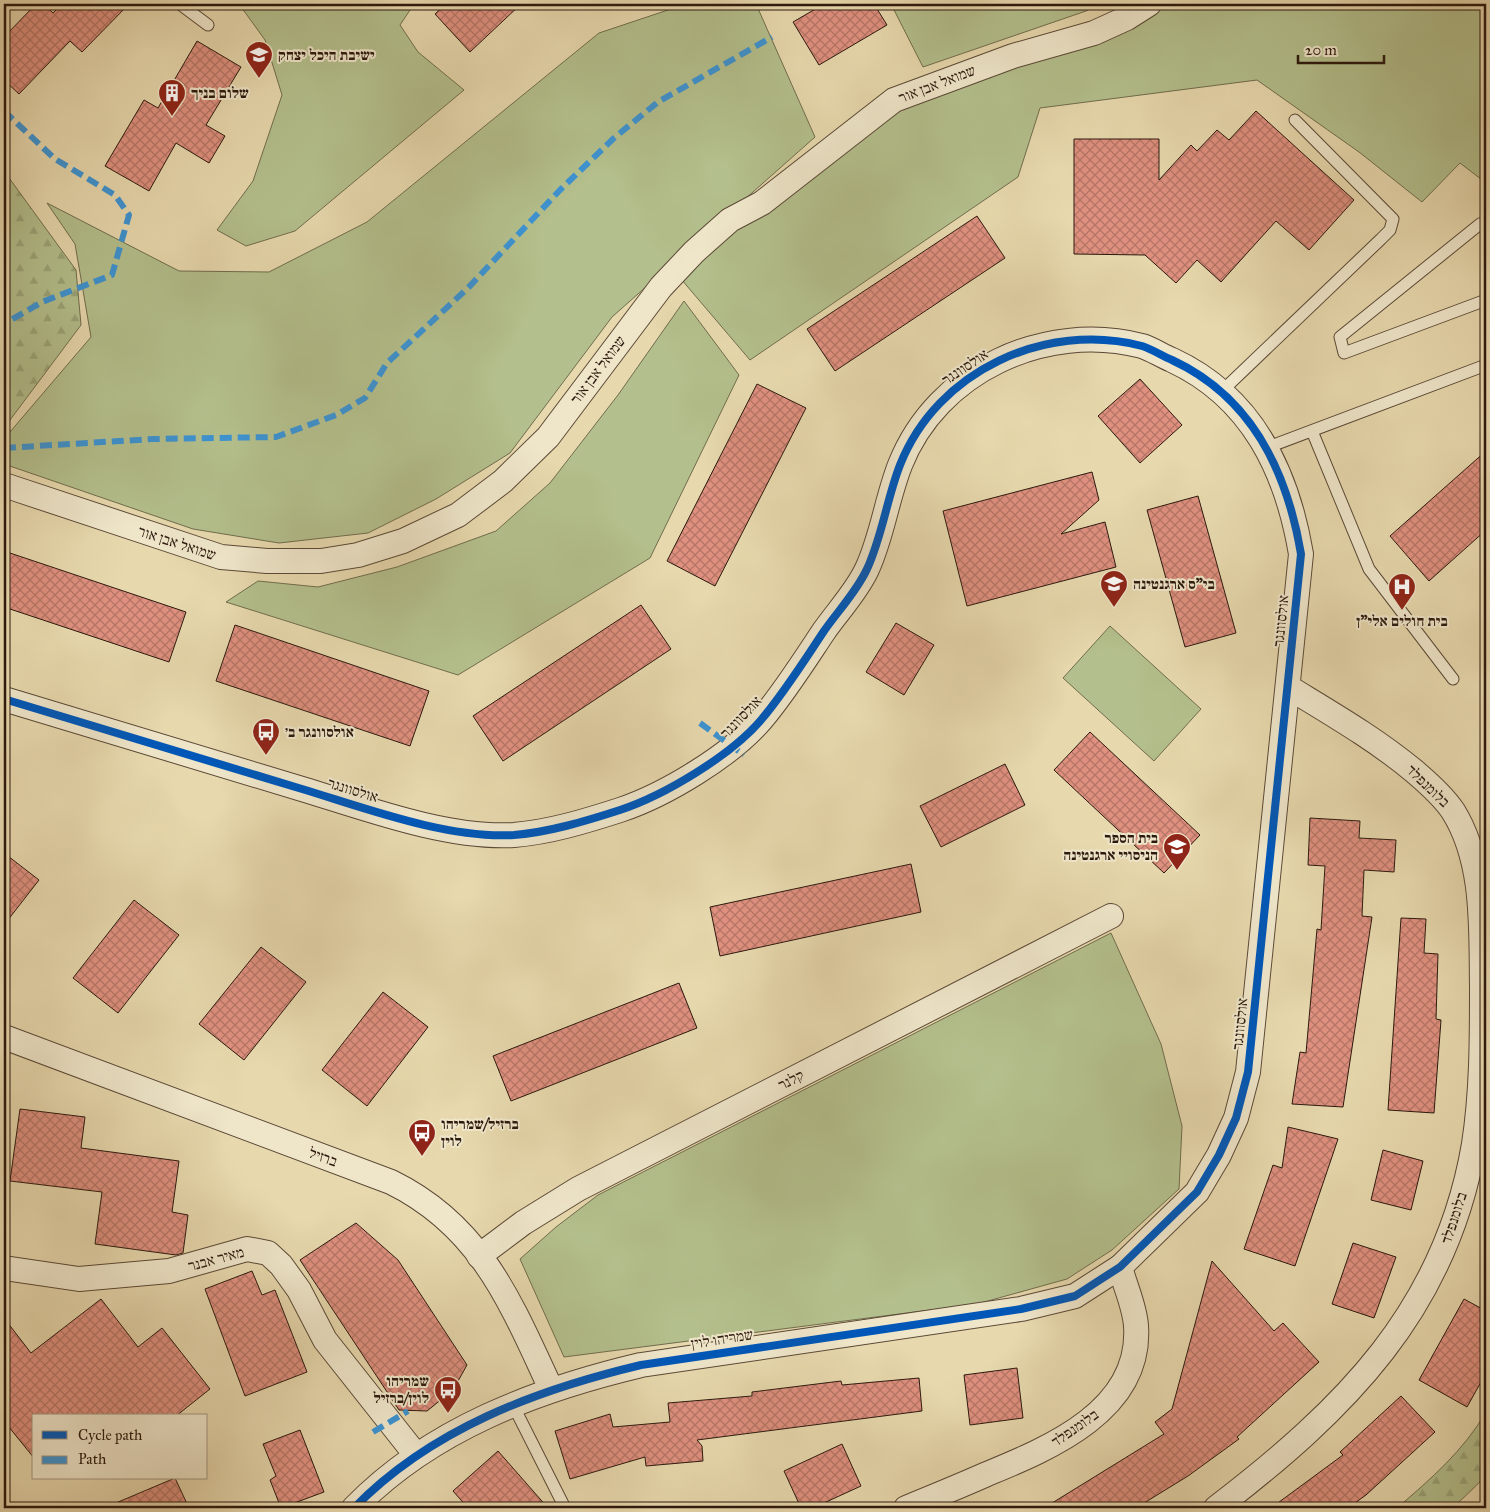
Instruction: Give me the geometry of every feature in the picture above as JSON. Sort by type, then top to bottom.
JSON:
[{"type":"street","name":"שמואל אבן אור","points":[[4,485],[220,557],[267,561],[321,561],[358,555],[403,542],[458,515],[503,481],[548,437],[661,287],[694,252],[730,220],[762,203],[894,100],[1004,59],[1094,34],[1128,18],[1149,4]]},
{"type":"street","name":"אולסוונגר","points":[[4,699],[393,816],[464,832],[513,835],[565,826],[626,808],[684,780],[724,753],[759,722],[788,685],[867,569],[901,462],[924,422],[950,392],[979,371],[1015,353],[1058,341],[1099,340],[1144,347],[1184,366],[1222,391],[1252,424],[1275,464],[1294,514],[1301,554],[1248,1072],[1236,1118],[1220,1155],[1197,1192],[1120,1267]]},
{"type":"street","name":"בלומנפלד","points":[[1216,1508],[1303,1437],[1349,1391],[1389,1346],[1418,1303],[1446,1246],[1462,1195],[1474,1144],[1479,1091],[1482,1048],[1482,932],[1473,858],[1452,810],[1428,782],[1380,743],[1288,687]]},
{"type":"street","name":"קלנר","points":[[479,1256],[526,1222],[578,1189],[1111,916]]},
{"type":"street","name":"ברזיל","points":[[4,1037],[391,1182],[418,1195],[468,1241],[493,1272],[508,1298],[551,1389]]},
{"type":"street","name":"מאיר אבנר","points":[[4,1268],[79,1279],[169,1271],[247,1249],[268,1253],[281,1265],[299,1290],[331,1348],[416,1455]]},
{"type":"street","name":"בלומנפלד","points":[[906,1508],[1038,1453],[1070,1436],[1101,1411],[1119,1389],[1133,1358],[1136,1326],[1120,1267]]},
{"type":"street","name":"שמריהו לוין","points":[[354,1508],[375,1487],[416,1455],[456,1431],[551,1389],[641,1365],[1021,1309],[1075,1296],[1120,1267]]},
{"type":"lane","points":[[180,4],[208,25]]},
{"type":"lane","points":[[1222,391],[1390,230],[1393,219],[1295,120]]},
{"type":"lane","points":[[1486,229],[1480,224],[1340,337],[1344,353],[1486,300]]},
{"type":"lane","points":[[1266,448],[1486,365]]},
{"type":"lane","points":[[1312,431],[1369,569],[1453,679]]},
{"type":"lane","points":[[512,1405],[565,1508]]},
{"type":"green space","points":[[239,4],[414,4],[400,25],[418,52],[464,90],[295,231],[246,246],[217,230],[253,181],[282,95],[265,40]]},
{"type":"green space","points":[[680,4],[756,4],[815,137],[612,317],[510,453],[436,499],[368,533],[279,543],[193,529],[4,464],[4,439],[91,337],[75,244],[47,203],[179,271],[269,272],[367,222],[599,33],[668,10]]},
{"type":"green space","points":[[891,4],[1099,4],[1086,11],[923,67]]},
{"type":"green space","points":[[1169,4],[1486,4],[1486,183],[1460,163],[1422,202],[1359,152],[1257,80],[1040,108],[1018,177],[750,360],[681,279],[697,259],[871,122],[922,95],[1117,30]]},
{"type":"green space","points":[[4,171],[76,270],[81,325],[4,428]]},
{"type":"green space","points":[[684,301],[739,375],[650,558],[458,675],[226,602],[258,581],[318,587],[397,567],[496,531],[550,483],[618,395]]},
{"type":"green space","points":[[1110,626],[1201,709],[1154,761],[1063,678]]},
{"type":"green space","points":[[1111,933],[1161,1044],[1182,1126],[1179,1189],[1112,1250],[1067,1279],[977,1304],[564,1357],[520,1259],[556,1227],[598,1195]]},
{"type":"green space","points":[[1486,1412],[1486,1476],[1453,1508],[1397,1508],[1434,1475],[1457,1451],[1468,1439]]},
{"type":"building","points":[[36,4],[44,4],[53,13],[62,4],[129,4],[82,52],[70,41],[19,94],[4,80],[4,37]]},
{"type":"building","points":[[446,4],[521,4],[470,52],[435,14]]},
{"type":"building","points":[[824,4],[874,4],[887,25],[819,65],[793,22]]},
{"type":"building","name":"שלום בניך","points":[[197,41],[241,67],[206,125],[225,136],[209,163],[176,143],[149,191],[105,166],[144,100],[158,108]]},
{"type":"building","points":[[1256,111],[1354,200],[1309,250],[1276,221],[1221,282],[1197,260],[1176,283],[1145,255],[1074,254],[1074,139],[1159,139],[1159,180],[1191,145],[1197,151],[1217,130],[1229,140]]},
{"type":"building","points":[[977,216],[1005,258],[835,371],[807,329]]},
{"type":"building","points":[[1140,379],[1182,425],[1140,463],[1098,416]]},
{"type":"building","points":[[757,384],[806,408],[715,586],[667,561]]},
{"type":"building","points":[[1486,451],[1486,530],[1429,581],[1390,536]]},
{"type":"building","points":[[1092,472],[1099,500],[1061,534],[1105,522],[1116,567],[967,606],[943,511]]},
{"type":"building","points":[[1198,496],[1236,633],[1185,647],[1147,510]]},
{"type":"building","points":[[4,551],[186,612],[169,662],[4,607]]},
{"type":"building","points":[[641,605],[671,649],[503,761],[473,716]]},
{"type":"building","points":[[896,623],[934,645],[904,695],[866,672]]},
{"type":"building","points":[[235,625],[429,691],[410,746],[216,681]]},
{"type":"building","points":[[1090,732],[1200,835],[1164,873],[1054,770]]},
{"type":"building","points":[[1005,764],[1025,805],[941,847],[920,806]]},
{"type":"building","points":[[1310,818],[1360,821],[1359,838],[1396,840],[1394,872],[1364,870],[1362,916],[1372,917],[1343,1107],[1292,1104],[1300,1052],[1306,1053],[1317,929],[1321,930],[1325,866],[1308,865]]},
{"type":"building","points":[[4,853],[39,880],[4,925]]},
{"type":"building","points":[[911,864],[921,912],[720,956],[710,907]]},
{"type":"building","points":[[134,900],[179,935],[118,1013],[73,978]]},
{"type":"building","points":[[1401,918],[1426,919],[1424,953],[1438,954],[1436,1019],[1441,1020],[1434,1113],[1388,1110]]},
{"type":"building","points":[[261,947],[306,982],[244,1060],[199,1024]]},
{"type":"building","points":[[679,983],[697,1028],[511,1101],[493,1056]]},
{"type":"building","points":[[383,992],[428,1027],[367,1106],[322,1070]]},
{"type":"building","points":[[20,1109],[85,1117],[81,1148],[179,1161],[172,1212],[188,1215],[183,1253],[176,1255],[95,1244],[102,1192],[10,1181]]},
{"type":"building","points":[[1288,1127],[1338,1139],[1295,1266],[1244,1249],[1273,1165],[1282,1168]]},
{"type":"building","points":[[1383,1150],[1423,1161],[1411,1210],[1371,1200]]},
{"type":"building","points":[[356,1223],[398,1260],[467,1365],[453,1390],[427,1411],[399,1410],[300,1260]]},
{"type":"building","points":[[1353,1243],[1396,1257],[1374,1318],[1332,1304]]},
{"type":"building","points":[[1212,1261],[1274,1331],[1283,1323],[1319,1362],[1237,1437],[1239,1439],[1188,1476],[1136,1508],[1044,1508],[1164,1434],[1155,1422],[1172,1409]]},
{"type":"building","points":[[252,1271],[262,1295],[275,1290],[307,1372],[245,1396],[205,1289]]},
{"type":"building","points":[[101,1299],[138,1347],[162,1328],[210,1389],[179,1414],[32,1414],[32,1456],[4,1421],[4,1318],[31,1353]]},
{"type":"building","points":[[1464,1299],[1486,1311],[1486,1373],[1467,1407],[1419,1380]]},
{"type":"building","points":[[1017,1368],[1023,1418],[970,1425],[964,1375]]},
{"type":"building","points":[[919,1378],[922,1411],[697,1440],[702,1446],[703,1461],[646,1466],[645,1457],[570,1479],[555,1431],[610,1414],[613,1427],[670,1422],[668,1403],[752,1396],[752,1392],[841,1381],[842,1385]]},
{"type":"building","points":[[1401,1396],[1435,1432],[1366,1495],[1348,1508],[1271,1508],[1343,1455],[1340,1452]]},
{"type":"building","points":[[300,1430],[324,1492],[281,1508],[270,1480],[276,1476],[263,1444]]},
{"type":"building","points":[[842,1444],[861,1486],[813,1508],[801,1508],[784,1471]]},
{"type":"building","points":[[498,1451],[548,1508],[468,1508],[453,1491]]},
{"type":"building","points":[[170,1480],[176,1480],[189,1508],[104,1508]]},
{"type":"marked path","points":[[4,448],[153,439],[276,437],[336,415],[365,398],[387,363],[468,288],[560,190],[614,138],[658,102],[772,37]]},
{"type":"marked path","points":[[4,111],[55,159],[115,195],[129,215],[112,275],[42,302],[4,324]]},
{"type":"marked path","points":[[700,723],[744,755]]},
{"type":"marked path","points":[[373,1432],[408,1411]]},
{"type":"cycle path","points":[[4,699],[406,821],[461,832],[488,835],[514,835],[541,831],[568,826],[620,810],[657,795],[696,773],[748,734],[778,699],[863,577],[877,544],[900,465],[917,432],[940,403],[967,379],[999,361],[1033,348],[1068,341],[1105,340],[1146,347],[1200,376],[1224,394],[1244,416],[1261,440],[1275,466],[1295,523],[1301,554],[1248,1072],[1236,1118],[1219,1155],[1197,1192],[1120,1267],[1075,1296],[1021,1309],[641,1365],[602,1375],[524,1400],[487,1416],[451,1435],[417,1456],[384,1480],[354,1508]]},
{"type":"place","name":"ישיבת היכל יצחק","points":[[259,79]]},
{"type":"place","name":"שלום בניך","points":[[172,117]]},
{"type":"place","name":"בי\"ס ארגנטינה","points":[[1114,608]]},
{"type":"place","name":"בית חולים אלי\"ן","points":[[1402,611]]},
{"type":"place","name":"אולסוונגר ב׳","points":[[266,756]]},
{"type":"place","name":"בית הספר הניסויי ארגנטינה","points":[[1177,871]]},
{"type":"place","name":"ברזיל/שמריהו לוין","points":[[422,1157]]},
{"type":"place","name":"שמריהו לוין/ברזיל","points":[[448,1414]]}]
